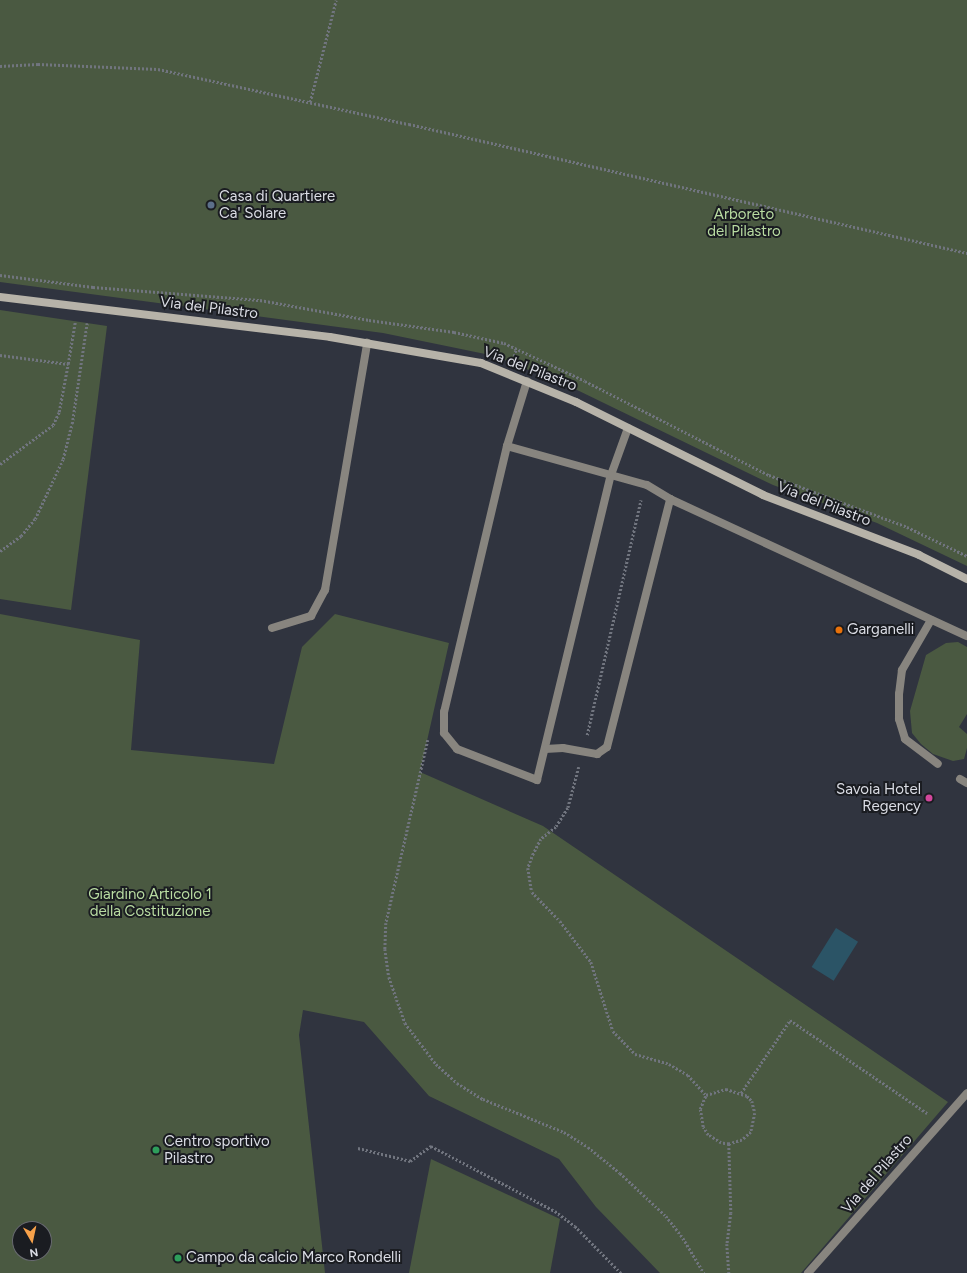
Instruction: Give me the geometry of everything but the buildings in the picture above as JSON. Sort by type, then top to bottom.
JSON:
[{"type":"street","name":"Via del Pilastro","points":[[0,297],[77,308],[367,343],[481,363],[527,381],[628,428],[763,496],[919,554],[967,579]]},
{"type":"street","points":[[272,628],[311,616],[325,590],[367,343]]},
{"type":"street","points":[[527,381],[507,446],[444,712],[444,732],[457,749],[537,780],[610,475],[628,428]]},
{"type":"street","points":[[507,446],[647,485],[670,499],[967,636]]},
{"type":"street","points":[[545,749],[563,748],[597,754],[607,747],[670,499]]},
{"type":"street","points":[[931,620],[902,670],[899,694],[899,719],[905,739],[938,764]]},
{"type":"street","name":"Via del Pilastro","points":[[808,1273],[967,1093]]},
{"type":"path","points":[[310,102],[336,0]]},
{"type":"path","points":[[0,66],[38,64],[158,69],[310,102],[967,253]]},
{"type":"path","points":[[0,464],[54,425],[68,364],[80,286]]},
{"type":"path","points":[[0,551],[21,536],[35,519],[63,459],[72,424],[93,287]]},
{"type":"path","points":[[510,374],[516,349]]},
{"type":"path","points":[[0,355],[68,364]]},
{"type":"path","points":[[634,497],[641,498],[583,752],[568,808],[556,827],[541,839],[528,868],[532,892],[560,921],[591,962],[613,1031],[635,1054],[669,1064],[688,1076],[706,1095]]},
{"type":"path","points":[[430,733],[386,923],[385,949],[389,977],[405,1022],[436,1064],[457,1083],[482,1099],[564,1132],[588,1147],[620,1173],[666,1216],[683,1238],[704,1273]]},
{"type":"path","points":[[742,1093],[790,1020],[941,1122]]},
{"type":"path","points":[[726,1089],[742,1093],[752,1101],[756,1121],[747,1136],[729,1144],[715,1140],[703,1127],[700,1110],[706,1095],[726,1089]]},
{"type":"path","points":[[729,1144],[731,1213],[727,1244],[729,1273]]},
{"type":"path","points":[[358,1148],[410,1160],[431,1146],[555,1211],[575,1226],[622,1273]]},
{"type":"green space","name":"Arboreto del Pilastro","points":[[0,0],[967,0],[967,566],[877,523],[773,485],[575,389],[495,356],[383,333],[0,282]]},
{"type":"green space","points":[[0,310],[107,326],[71,610],[0,599]]},
{"type":"green space","name":"Giardino Articolo 1 della Costituzione","points":[[0,614],[140,640],[131,750],[274,764],[302,647],[335,614],[449,643],[420,772],[543,826],[948,1102],[801,1273],[660,1273],[596,1207],[559,1159],[429,1096],[364,1022],[303,1010],[299,1035],[325,1273],[0,1273]]},
{"type":"green space","points":[[958,642],[967,647],[967,714],[959,727],[967,734],[967,748],[964,759],[953,761],[933,754],[921,744],[912,733],[910,711],[926,655],[946,643]]},
{"type":"green space","points":[[431,1159],[560,1219],[550,1273],[409,1273]]},
{"type":"water","points":[[836,928],[858,942],[834,981],[812,967]]},
{"type":"place","name":"Casa di Quartiere Ca' Solare","points":[[211,205]]},
{"type":"place","name":"Garganelli","points":[[839,630]]},
{"type":"place","name":"Savoia Hotel Regency","points":[[929,798]]},
{"type":"place","name":"Centro sportivo Pilastro","points":[[156,1150]]},
{"type":"place","name":"Campo da calcio Marco Rondelli","points":[[178,1258]]}]
